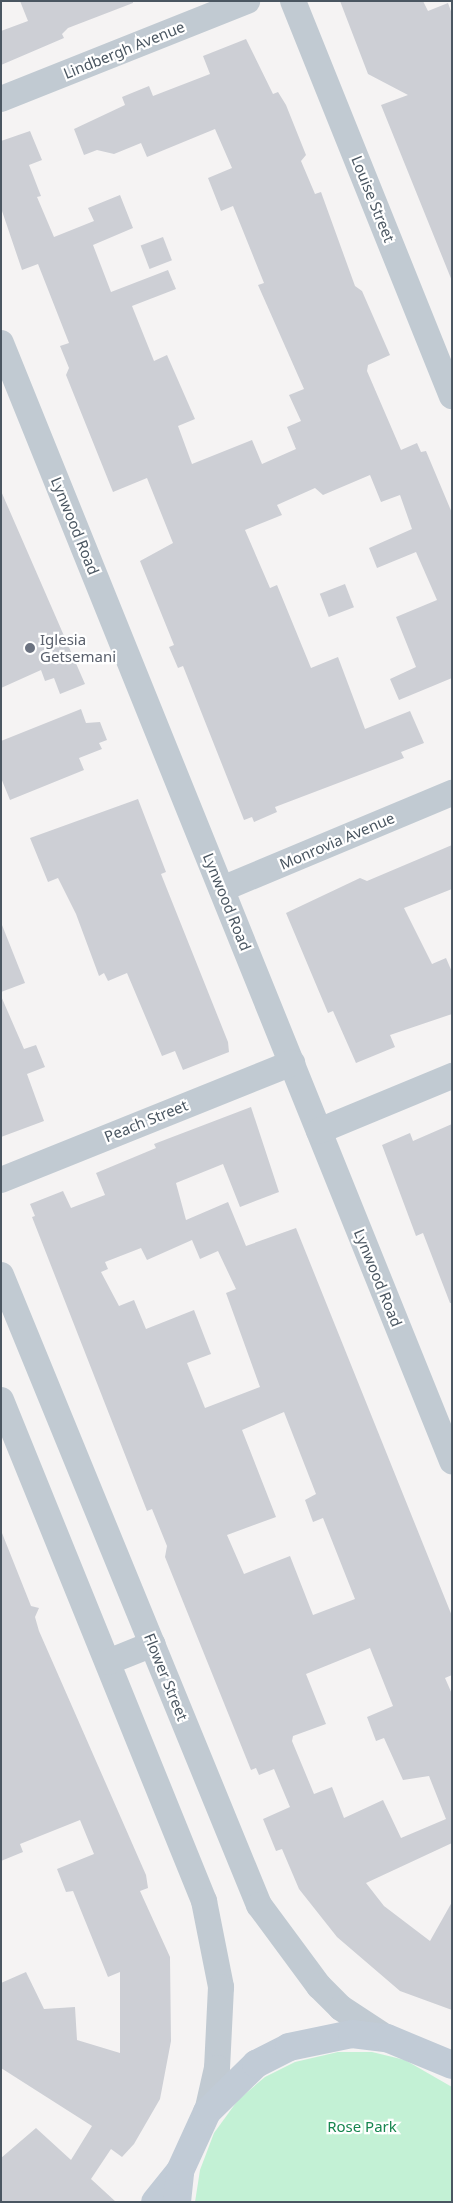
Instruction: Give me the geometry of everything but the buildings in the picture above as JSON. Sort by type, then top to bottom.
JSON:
[{"type":"main road","points":[[155,2202],[180,2171],[207,2112],[256,2064],[288,2047],[352,2034],[388,2038],[452,2065]]},
{"type":"main road","points":[[178,2202],[180,2171]]},
{"type":"street","name":"Lindbergh Avenue","points":[[1,100],[247,1]]},
{"type":"street","name":"Louise Street","points":[[293,1],[452,396]]},
{"type":"street","name":"Lynwood Road","points":[[1,343],[452,1461]]},
{"type":"street","name":"Monrovia Avenue","points":[[222,889],[452,792]]},
{"type":"street","name":"Peach Street","points":[[1,1180],[292,1063]]},
{"type":"street","points":[[319,1131],[452,1076]]},
{"type":"street","name":"Flower Street","points":[[1,1276],[246,1875],[276,1933],[340,2008],[388,2038]]},
{"type":"street","points":[[1,1400],[204,1901],[221,1987],[217,2068],[207,2112]]},
{"type":"street","points":[[108,1662],[153,1644]]},
{"type":"green space","name":"Rose Park","points":[[338,2052],[372,2052],[405,2060],[452,2087],[452,2202],[195,2202],[200,2170],[214,2133],[238,2100],[265,2077],[295,2062]]},
{"type":"place","name":"Iglesia Getsemani","points":[[30,648]]}]
